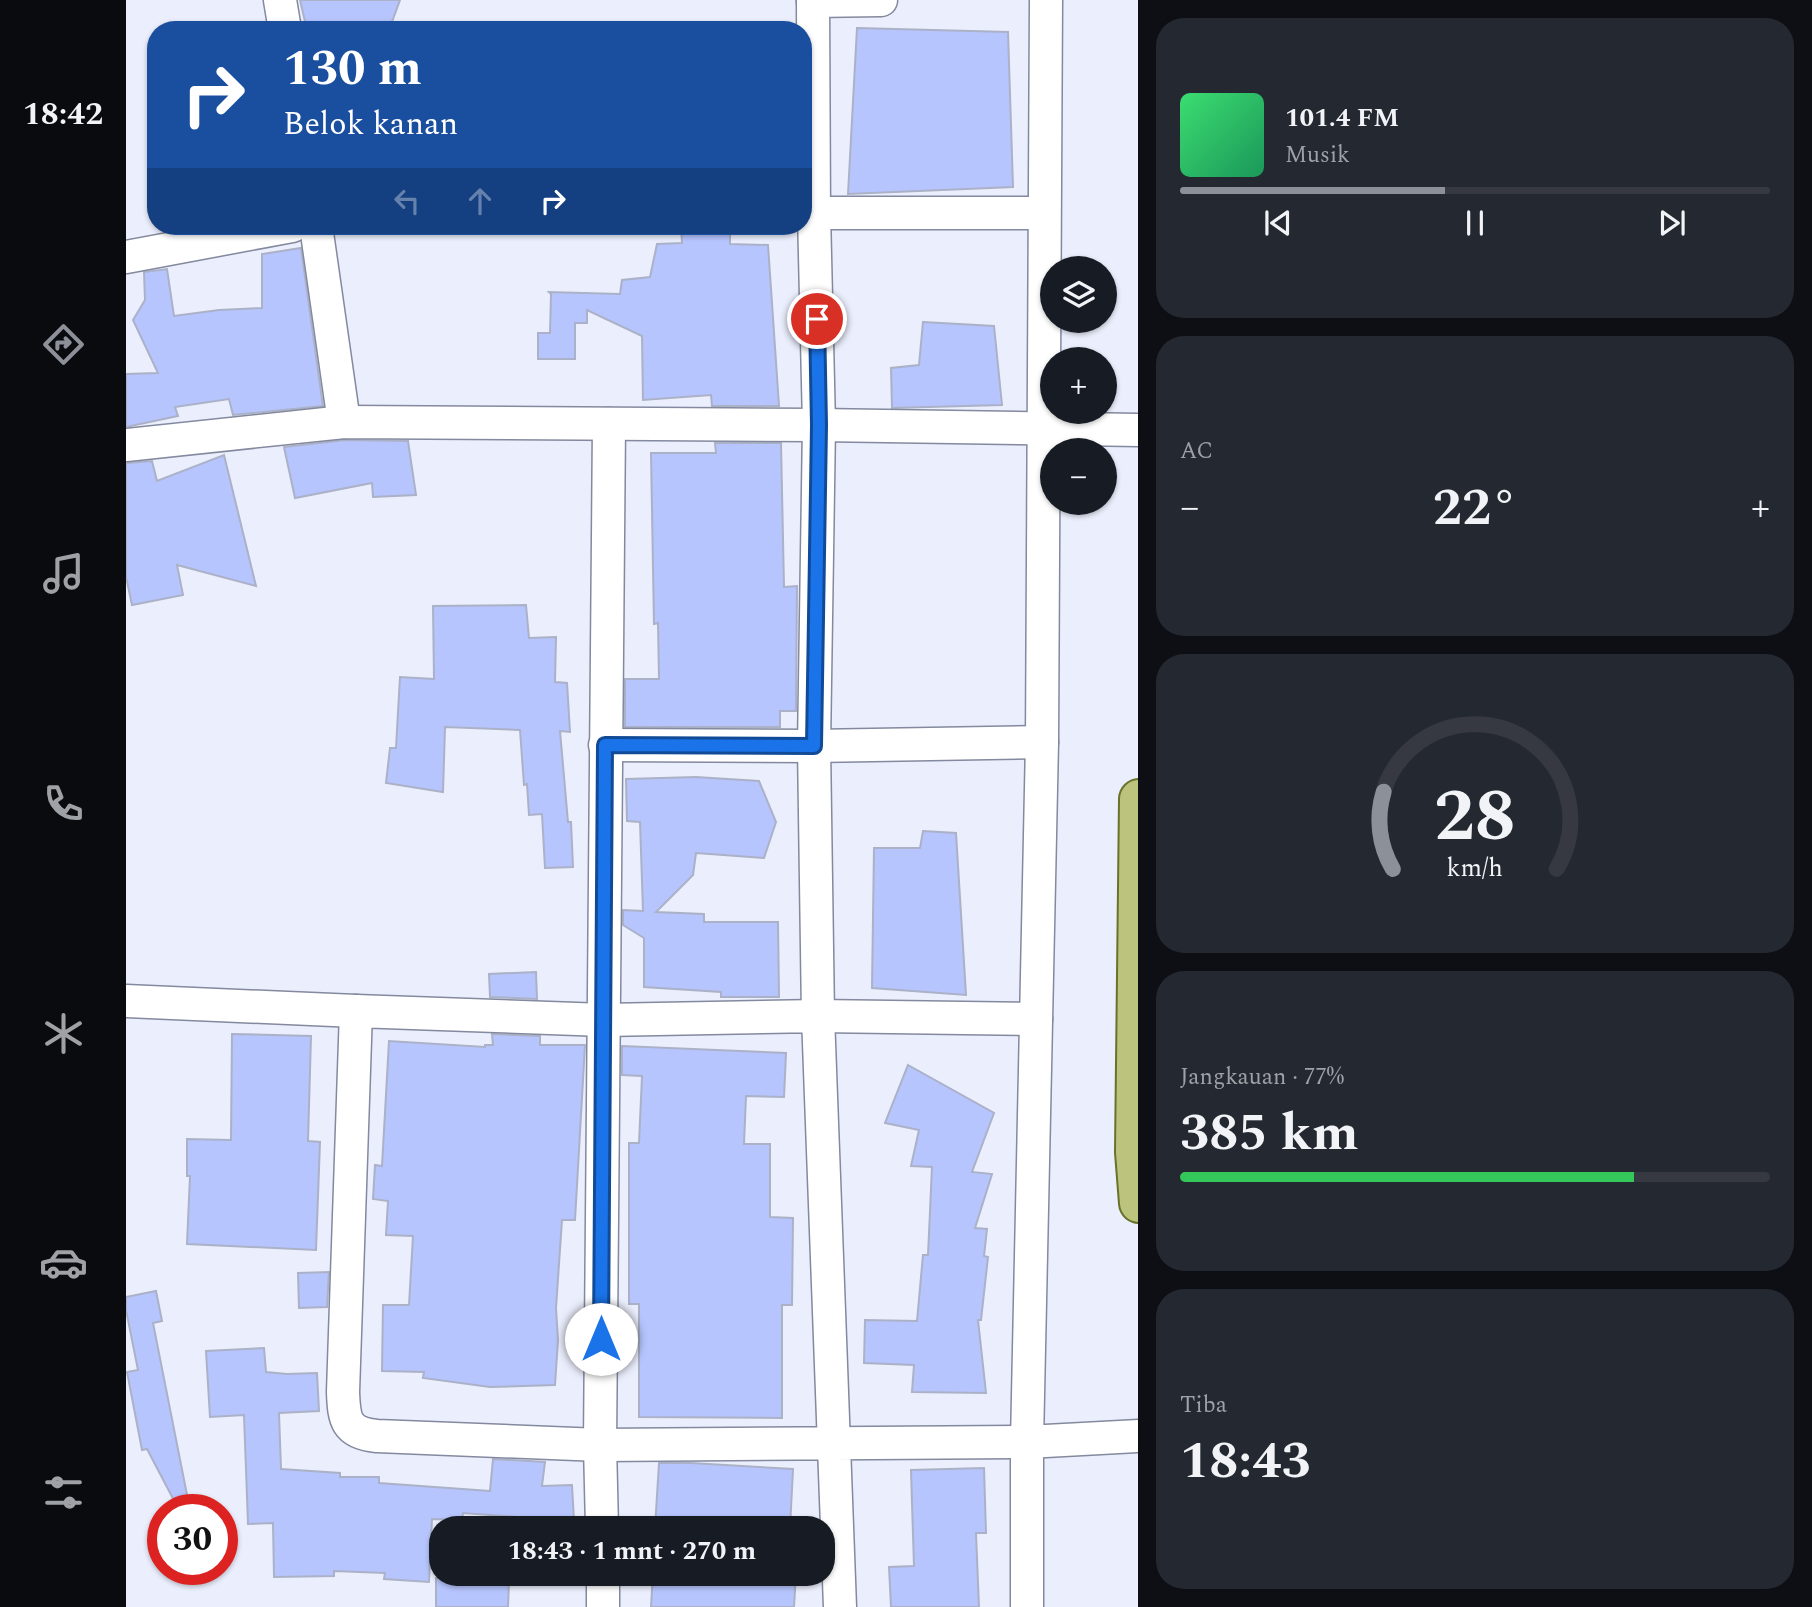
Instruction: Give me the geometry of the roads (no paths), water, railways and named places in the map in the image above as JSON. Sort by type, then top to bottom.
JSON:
[{"type":"main road","points":[[1138,799],[1135,1152],[1138,1203]]},
{"type":"street","points":[[280,0],[284,21]]},
{"type":"street","points":[[840,1607],[818,1016],[814,746],[819,425],[813,0],[881,0]]},
{"type":"street","points":[[1027,1607],[1027,1442],[1046,428],[1046,0]]},
{"type":"street","points":[[814,213],[1044,213]]},
{"type":"street","points":[[126,257],[244,235]]},
{"type":"street","points":[[317,235],[344,422]]},
{"type":"street","points":[[126,444],[344,422],[1138,430]]},
{"type":"street","points":[[602,1516],[600,1445],[609,424]]},
{"type":"street","points":[[605,745],[814,746],[1042,742]]},
{"type":"street","points":[[126,1000],[604,1020],[818,1016],[1036,1019]]},
{"type":"street","points":[[356,1011],[343,1392],[344,1415],[348,1424],[366,1435],[600,1445],[1027,1442],[1138,1436]]},
{"type":"street","points":[[603,1586],[603,1607]]}]
